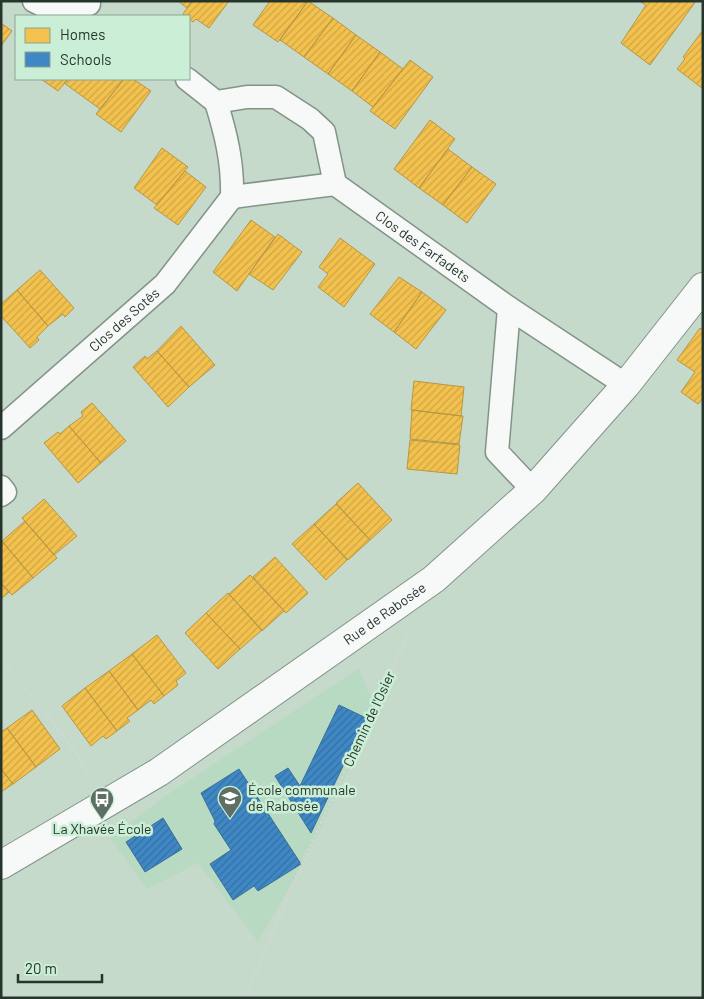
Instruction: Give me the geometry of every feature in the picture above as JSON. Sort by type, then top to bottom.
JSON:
[{"type":"main road","name":"Rue de Rabosée","points":[[1,865],[158,772],[218,733],[434,579],[533,490],[626,385],[703,287]]},
{"type":"street","points":[[34,1],[42,5],[94,7]]},
{"type":"street","points":[[188,80],[216,102],[226,132],[233,170],[232,197],[334,184],[324,132],[310,119],[276,97],[247,97],[216,102]]},
{"type":"street","name":"Clos des Farfadets","points":[[334,184],[509,308],[626,385]]},
{"type":"street","name":"Clos des Sotês","points":[[1,428],[165,284],[232,197]]},
{"type":"street","points":[[509,308],[497,452],[533,490]]},
{"type":"street","points":[[1,487],[5,492],[1,495]]},
{"type":"path","name":"Chemin de l'Osier","points":[[245,998],[301,866],[413,624]]},
{"type":"path","points":[[1,659],[64,736],[95,783]]},
{"type":"shaded area","name":"École communale de Rabosée","points":[[359,668],[377,713],[303,864],[258,942],[198,863],[147,889],[110,838],[161,799]]},
{"type":"building: Homes","points":[[178,1],[192,1],[187,8]]},
{"type":"building: Homes","points":[[192,1],[229,1],[209,28],[196,19],[193,22],[190,20],[190,15],[183,14]]},
{"type":"building: Homes","points":[[270,1],[308,1],[278,42],[253,25]]},
{"type":"building: Homes","points":[[308,1],[333,18],[304,57],[280,40]]},
{"type":"building: Homes","points":[[639,1],[696,1],[650,65],[621,43],[646,5]]},
{"type":"building: Homes","points":[[333,18],[356,35],[328,74],[304,57]]},
{"type":"building: Homes","points":[[1,23],[12,31],[1,46]]},
{"type":"building: Homes","points":[[703,30],[702,88],[677,69],[685,59],[683,57]]},
{"type":"building: Homes","points":[[356,35],[380,52],[352,91],[328,74]]},
{"type":"building: Homes","points":[[380,52],[403,69],[373,107],[352,91]]},
{"type":"building: Homes","points":[[410,60],[433,77],[395,129],[370,111]]},
{"type":"building: Homes","points":[[42,80],[67,80],[58,91]]},
{"type":"building: Homes","points":[[67,80],[123,80],[100,109],[64,83]]},
{"type":"building: Homes","points":[[123,80],[134,80],[151,91],[121,132],[96,114]]},
{"type":"building: Homes","points":[[430,120],[455,139],[419,188],[394,169]]},
{"type":"building: Homes","points":[[162,148],[188,167],[157,205],[134,188]]},
{"type":"building: Homes","points":[[448,149],[472,167],[443,205],[419,188]]},
{"type":"building: Homes","points":[[472,167],[496,184],[467,223],[443,205]]},
{"type":"building: Homes","points":[[185,171],[206,187],[178,225],[154,208]]},
{"type":"building: Homes","points":[[251,220],[275,237],[237,291],[213,272]]},
{"type":"building: Homes","points":[[278,234],[302,252],[273,290],[249,274]]},
{"type":"building: Homes","points":[[340,238],[375,264],[344,307],[318,287],[328,274],[319,267]]},
{"type":"building: Homes","points":[[40,270],[74,308],[65,317],[63,314],[48,326],[17,290]]},
{"type":"building: Homes","points":[[399,277],[422,292],[394,332],[370,314]]},
{"type":"building: Homes","points":[[17,290],[48,326],[37,337],[39,340],[30,348],[1,316],[1,304]]},
{"type":"building: Homes","points":[[422,292],[446,310],[416,349],[394,332]]},
{"type":"building: Homes","points":[[181,326],[215,365],[189,387],[157,351]]},
{"type":"building: Homes","points":[[700,328],[703,330],[703,398],[698,404],[681,392],[695,372],[677,360]]},
{"type":"building: Homes","points":[[157,351],[189,387],[168,407],[133,367],[145,356],[147,359]]},
{"type":"building: Homes","points":[[414,381],[464,387],[461,416],[411,410]]},
{"type":"building: Homes","points":[[92,403],[126,441],[101,463],[69,426],[83,416],[81,412]]},
{"type":"building: Homes","points":[[412,410],[463,416],[459,444],[410,439]]},
{"type":"building: Homes","points":[[69,426],[101,463],[78,483],[44,443],[58,432],[60,434]]},
{"type":"building: Homes","points":[[410,440],[460,445],[457,474],[407,469]]},
{"type":"building: Homes","points":[[358,483],[392,520],[370,540],[336,503]]},
{"type":"building: Homes","points":[[44,499],[77,536],[54,555],[22,518]]},
{"type":"building: Homes","points":[[336,504],[370,540],[348,560],[314,524]]},
{"type":"building: Homes","points":[[25,521],[57,558],[33,578],[2,541]]},
{"type":"building: Homes","points":[[314,524],[347,560],[326,580],[292,544]]},
{"type":"building: Homes","points":[[2,541],[33,578],[12,595],[1,583]]},
{"type":"building: Homes","points":[[275,557],[308,593],[286,613],[253,577]]},
{"type":"building: Homes","points":[[250,575],[284,611],[262,631],[229,594]]},
{"type":"building: Homes","points":[[1,583],[9,592],[1,599]]},
{"type":"building: Homes","points":[[228,593],[262,630],[240,649],[206,613]]},
{"type":"building: Homes","points":[[206,613],[240,649],[218,669],[185,633]]},
{"type":"building: Homes","points":[[157,635],[186,673],[176,681],[178,685],[164,696],[132,654]]},
{"type":"building: Homes","points":[[132,654],[164,696],[154,704],[151,700],[138,710],[109,671]]},
{"type":"building: Homes","points":[[109,671],[138,710],[127,718],[130,721],[117,731],[85,688]]},
{"type":"building: Homes","points":[[85,688],[117,731],[106,739],[103,736],[91,746],[62,706]]},
{"type":"building: Homes","points":[[32,710],[60,749],[36,767],[7,728]]},
{"type":"building: Homes","points":[[7,728],[36,767],[13,784],[1,769],[1,732]]},
{"type":"building: Homes","points":[[1,769],[13,784],[1,792]]},
{"type":"building: Schools","points":[[339,705],[366,718],[311,833],[275,776],[288,768],[300,786]]},
{"type":"building: Schools","points":[[239,769],[301,864],[258,891],[254,886],[233,900],[210,864],[231,850],[214,824],[215,821],[201,793]]},
{"type":"building: Schools","points":[[163,818],[182,849],[145,872],[126,842]]},
{"type":"place","name":"École communale de Rabosée","points":[[230,819]]},
{"type":"place","name":"La Xhavée École","points":[[102,820]]}]
